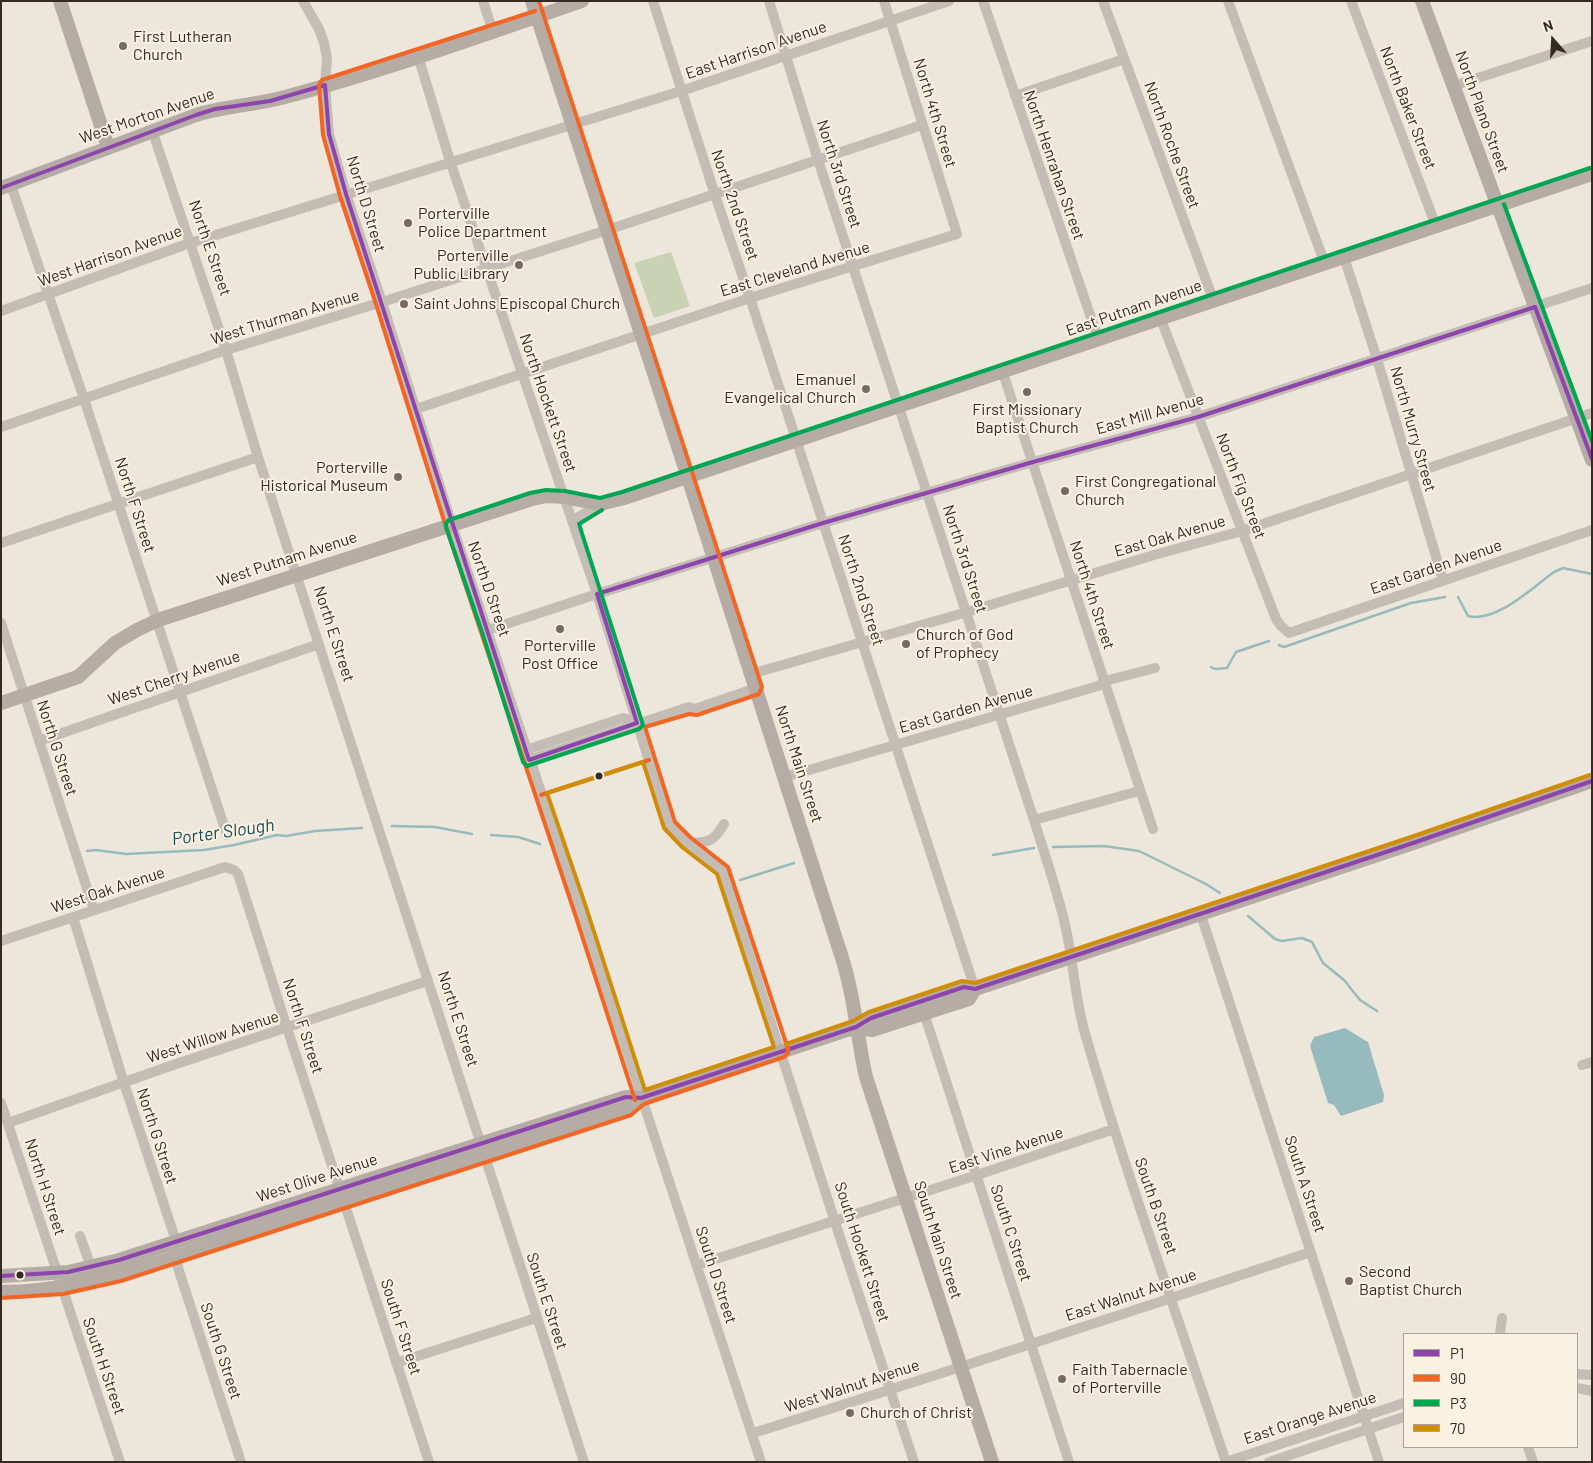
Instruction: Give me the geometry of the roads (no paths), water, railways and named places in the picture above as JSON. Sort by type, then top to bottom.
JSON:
[{"type":"main road","points":[[60,1],[108,147]]},
{"type":"main road","name":"North Main Street","points":[[532,1],[642,335],[850,982],[856,1027]]},
{"type":"main road","name":"West Morton Avenue","points":[[6,186],[152,130],[215,110],[260,103],[325,86],[582,1]]},
{"type":"main road","name":"North Plano Street","points":[[1422,1],[1592,460]]},
{"type":"main road","name":"East Putnam Avenue","points":[[688,477],[797,441],[899,404],[1592,174]]},
{"type":"main road","name":"West Putnam Avenue","points":[[1,703],[78,677],[115,644],[137,630],[158,620],[297,574],[532,499],[546,496],[564,496],[600,504],[688,477]]},
{"type":"main road","points":[[856,1027],[871,1018],[964,987],[975,989],[1201,915],[1592,781]]},
{"type":"main road","points":[[856,1027],[872,1030],[969,999],[975,989]]},
{"type":"main road","name":"West Olive Avenue","points":[[1,1292],[60,1280],[91,1268],[239,1236],[343,1195],[483,1149],[626,1097],[641,1098],[856,1027]]},
{"type":"main road","name":"South Main Street","points":[[856,1027],[866,1077],[992,1462]]},
{"type":"main road","name":"West Olive Avenue","points":[[1,1276],[60,1280],[107,1278],[270,1211],[343,1195]]},
{"type":"main road","points":[[239,1236],[252,1224],[269,1218],[270,1211]]},
{"type":"street","name":"North D Street","points":[[303,1],[319,29],[324,43],[327,58],[325,86],[329,134],[346,194],[452,525],[641,1098]]},
{"type":"street","points":[[483,1],[493,32]]},
{"type":"street","name":"North 2nd Street","points":[[653,1],[975,989]]},
{"type":"street","name":"North 3rd Street","points":[[769,1],[818,160],[1034,820],[1059,902],[1072,957]]},
{"type":"street","name":"North 4th Street","points":[[884,1],[957,234]]},
{"type":"street","name":"East Harrison Avenue","points":[[573,124],[681,91],[949,1]]},
{"type":"street","name":"North Henrahan Street","points":[[983,1],[1098,338]]},
{"type":"street","name":"North Roche Street","points":[[1103,1],[1213,299]]},
{"type":"street","points":[[1228,1],[1325,264]]},
{"type":"street","name":"North Baker Street","points":[[1352,1],[1436,226]]},
{"type":"street","points":[[1453,86],[1592,41]]},
{"type":"street","name":"North Hockett Street","points":[[418,56],[450,161],[597,594],[669,825],[687,843],[722,870],[782,1052]]},
{"type":"street","points":[[1015,96],[1124,59]]},
{"type":"street","name":"West Harrison Avenue","points":[[1,311],[190,243],[573,124]]},
{"type":"street","name":"West Thurman Avenue","points":[[1,427],[226,350],[607,230],[922,125]]},
{"type":"street","name":"North E Street","points":[[152,130],[226,350],[258,457],[483,1149]]},
{"type":"street","name":"North F Street","points":[[6,186],[49,295],[158,620],[227,835]]},
{"type":"street","name":"East Cleveland Avenue","points":[[416,409],[750,298],[957,234]]},
{"type":"street","name":"North Murry Street","points":[[1344,257],[1377,359],[1443,580]]},
{"type":"street","name":"East Mill Avenue","points":[[488,630],[713,557],[1033,462],[1198,416],[1592,288]]},
{"type":"street","name":"North Fig Street","points":[[1160,317],[1276,619],[1289,633]]},
{"type":"street","name":"North 4th Street","points":[[1002,370],[1153,829]]},
{"type":"street","name":"East Oak Avenue","points":[[751,674],[1242,531],[1592,413]]},
{"type":"street","points":[[1,543],[258,457]]},
{"type":"street","name":"West Putnam Avenue","points":[[572,522],[600,504]]},
{"type":"street","name":"East Garden Avenue","points":[[1289,633],[1592,530]]},
{"type":"street","name":"North G Street","points":[[1,623],[94,910]]},
{"type":"street","name":"West Cherry Avenue","points":[[39,741],[319,644]]},
{"type":"street","name":"East Garden Avenue","points":[[785,777],[1098,686],[1105,681],[1155,668]]},
{"type":"street","points":[[528,755],[689,707],[695,709],[756,688]]},
{"type":"street","points":[[1034,820],[1139,791]]},
{"type":"street","points":[[687,843],[709,841],[719,833],[724,824]]},
{"type":"street","name":"North F Street","points":[[225,867],[234,870],[238,874],[343,1195]]},
{"type":"street","name":"West Oak Avenue","points":[[1,941],[225,867]]},
{"type":"street","name":"South A Street","points":[[1201,915],[1380,1462]]},
{"type":"street","name":"North G Street","points":[[73,917],[124,1083],[174,1235],[175,1250]]},
{"type":"street","name":"South B Street","points":[[1072,957],[1074,981],[1085,1034],[1114,1129],[1226,1462]]},
{"type":"street","name":"West Willow Avenue","points":[[8,1123],[427,981]]},
{"type":"street","name":"South C Street","points":[[924,1013],[1069,1462]]},
{"type":"street","name":"South Hockett Street","points":[[782,1052],[835,1222],[914,1462]]},
{"type":"street","name":"South D Street","points":[[641,1098],[762,1462]]},
{"type":"street","name":"North H Street","points":[[1,1103],[60,1280]]},
{"type":"street","name":"East Vine Avenue","points":[[697,1265],[977,1176],[1114,1129]]},
{"type":"street","name":"South E Street","points":[[483,1149],[584,1462]]},
{"type":"street","name":"South F Street","points":[[343,1195],[429,1462]]},
{"type":"street","points":[[80,1236],[91,1268]]},
{"type":"street","name":"South G Street","points":[[175,1250],[241,1462]]},
{"type":"street","name":"East Walnut Avenue","points":[[961,1366],[1311,1252]]},
{"type":"street","name":"South H Street","points":[[60,1280],[120,1462]]},
{"type":"street","points":[[396,1363],[536,1318]]},
{"type":"street","points":[[1500,1333],[1502,1318]]},
{"type":"street","name":"West Walnut Avenue","points":[[753,1434],[961,1366]]},
{"type":"street","points":[[1578,1374],[1592,1375]]},
{"type":"street","points":[[1578,1388],[1592,1391]]},
{"type":"street","name":"East Orange Avenue","points":[[1226,1462],[1403,1403]]},
{"type":"street","name":"East Orange Avenue","points":[[1269,1462],[1403,1417]]},
{"type":"street","points":[[1528,1448],[1534,1462]]},
{"type":"water","points":[[1345,1028],[1368,1042],[1384,1095],[1383,1102],[1341,1116],[1334,1105],[1328,1103],[1310,1046],[1314,1037]]},
{"type":"waterway","points":[[1458,597],[1468,616],[1479,617],[1513,603],[1554,572],[1563,568],[1592,574]]},
{"type":"waterway","points":[[1279,645],[1284,647],[1411,603],[1445,597]]},
{"type":"waterway","points":[[1211,667],[1215,669],[1227,668],[1236,652],[1269,641]]},
{"type":"waterway","name":"Porter Slough","points":[[392,826],[435,827],[472,834]]},
{"type":"waterway","name":"Porter Slough","points":[[87,851],[96,850],[126,854],[204,850],[277,835],[286,836],[315,831],[362,828]]},
{"type":"waterway","name":"Porter Slough","points":[[491,835],[518,837],[540,844]]},
{"type":"waterway","name":"Porter Slough","points":[[1053,847],[1104,846],[1139,851],[1206,884],[1220,893]]},
{"type":"waterway","name":"Porter Slough","points":[[993,855],[1034,848]]},
{"type":"waterway","name":"Porter Slough","points":[[740,880],[794,863]]},
{"type":"waterway","name":"Porter Slough","points":[[1248,916],[1275,939],[1282,941],[1302,938],[1312,942],[1323,963],[1344,980],[1360,1000],[1377,1011]]},
{"type":"place","name":"First Lutheran Church","points":[[123,46]]},
{"type":"place","name":"Porterville Police Department","points":[[408,223]]},
{"type":"place","name":"Porterville Public Library","points":[[519,265]]},
{"type":"place","name":"Saint Johns Episcopal Church","points":[[404,304]]},
{"type":"place","name":"Emanuel Evangelical Church","points":[[866,389]]},
{"type":"place","name":"First Missionary Baptist Church","points":[[1027,392]]},
{"type":"place","name":"Porterville Historical Museum","points":[[398,477]]},
{"type":"place","name":"First Congregational Church","points":[[1065,491]]},
{"type":"place","name":"Porterville Post Office","points":[[560,629]]},
{"type":"place","name":"Church of God of Prophecy","points":[[906,644]]},
{"type":"place","name":"Second Baptist Church","points":[[1349,1281]]},
{"type":"place","name":"Faith Tabernacle of Porterville","points":[[1062,1379]]},
{"type":"place","name":"Church of Christ","points":[[850,1413]]}]
